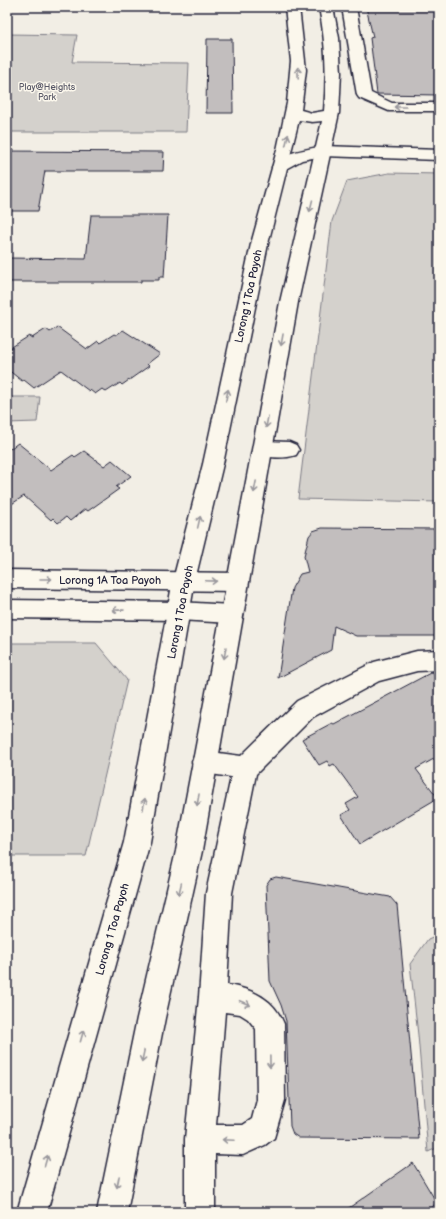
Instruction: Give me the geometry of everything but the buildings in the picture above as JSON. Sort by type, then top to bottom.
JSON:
[{"type":"main road","name":"Lorong 1 Toa Payoh","points":[[32,1212],[137,842],[184,580],[194,545],[221,424],[254,266],[293,112],[298,78],[292,7]]},
{"type":"main road","points":[[112,1212],[150,1025],[189,851],[231,614],[263,449],[288,302],[324,151],[331,113],[334,73],[333,52],[326,7]]},
{"type":"main road","points":[[354,10],[364,95],[389,107],[439,107]]},
{"type":"main road","points":[[293,112],[313,118],[331,113]]},
{"type":"main road","points":[[280,167],[289,160],[298,156],[324,151],[439,155]]},
{"type":"main road","points":[[320,168],[336,157],[350,153]]},
{"type":"main road","points":[[263,449],[289,450]]},
{"type":"main road","name":"Lorong 1A Toa Payoh","points":[[7,579],[184,580],[237,582]]},
{"type":"main road","points":[[7,609],[179,611],[231,614]]},
{"type":"main road","points":[[200,1212],[200,1138],[213,997],[219,893],[245,768],[305,709],[374,672],[416,661],[439,660]]},
{"type":"main road","points":[[204,762],[245,768]]},
{"type":"main road","points":[[200,1138],[243,1140],[255,1135],[264,1128],[271,1100],[270,1024],[258,1009],[242,1001],[213,997]]},
{"type":"green space","name":"Play@Heights Park","points":[[7,34],[77,35],[72,62],[189,63],[186,132],[7,132]]},
{"type":"green space","points":[[389,173],[439,174],[439,502],[298,499],[332,221],[347,181]]},
{"type":"green space","points":[[7,397],[40,397],[37,422],[7,423]]},
{"type":"green space","points":[[7,643],[96,643],[127,680],[86,856],[7,856]]},
{"type":"green space","points":[[439,934],[439,1147],[428,1152],[410,964],[428,939]]}]
